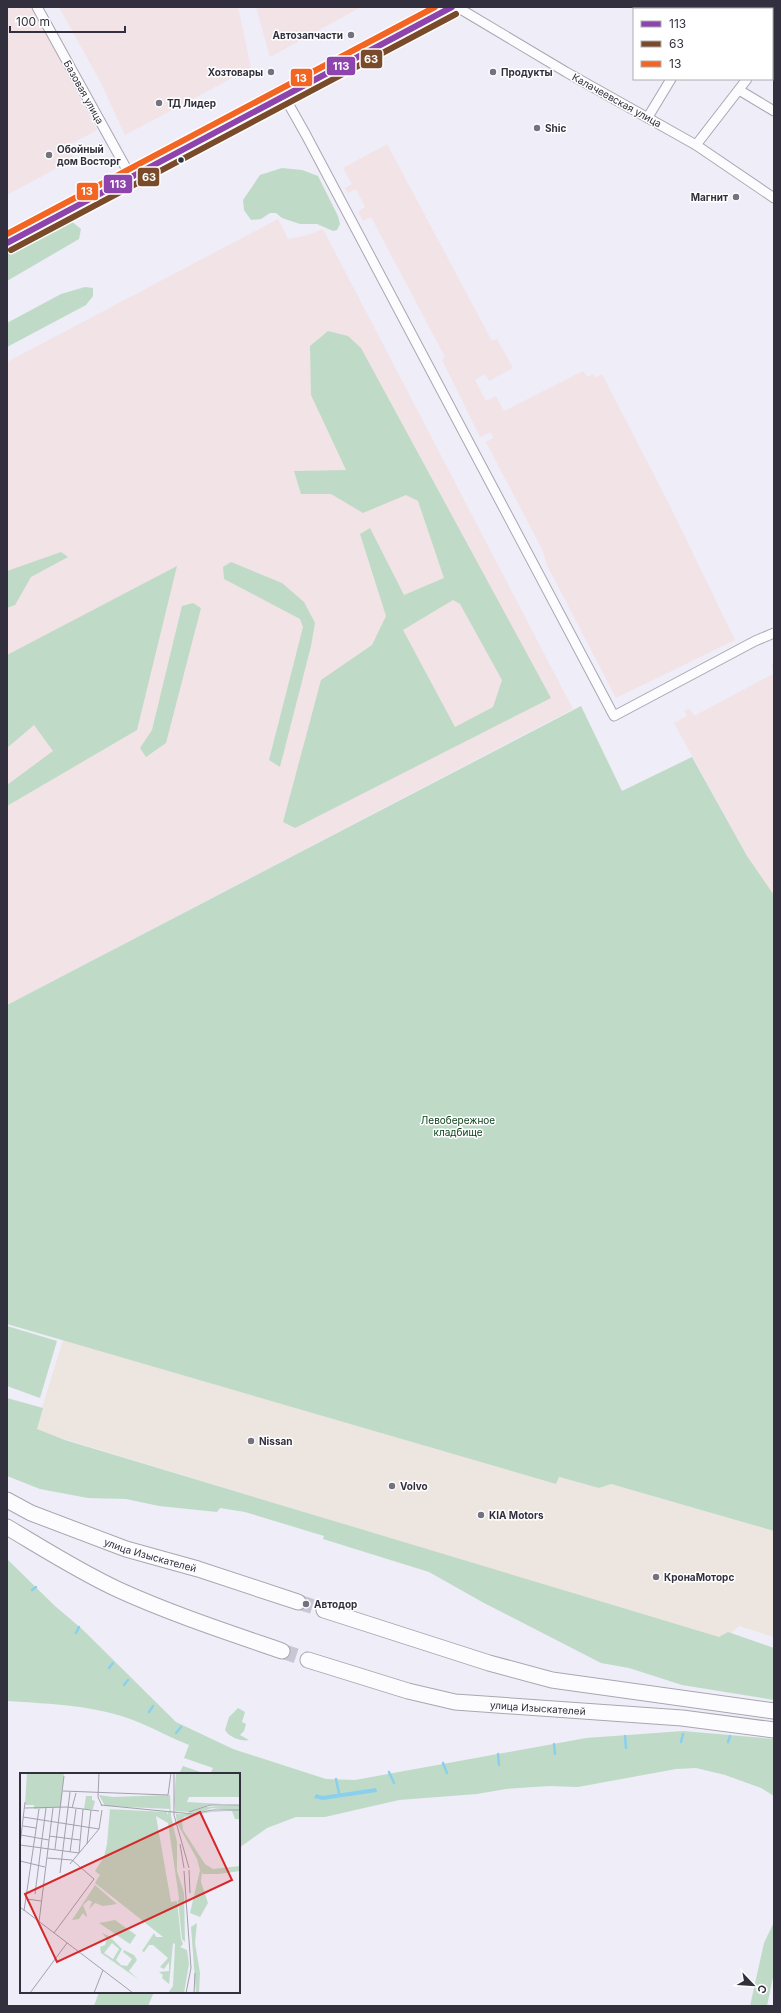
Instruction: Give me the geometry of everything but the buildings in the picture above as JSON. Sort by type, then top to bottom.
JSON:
[{"type":"main road","points":[[7,243],[432,7]]},
{"type":"main road","points":[[7,234],[284,96],[452,7]]},
{"type":"main road","name":"улица Изыскателей","points":[[7,1500],[31,1513],[126,1549],[298,1602]]},
{"type":"main road","points":[[7,1527],[60,1560],[118,1590],[208,1626],[282,1651]]},
{"type":"main road","points":[[324,1610],[489,1664],[552,1680],[774,1711]]},
{"type":"main road","name":"улица Изыскателей","points":[[308,1660],[408,1691],[456,1702],[675,1718],[774,1730]]},
{"type":"street","name":"Базовая улица","points":[[37,7],[129,174]]},
{"type":"street","name":"Калачеевская улица","points":[[457,7],[566,72],[696,145],[774,198]]},
{"type":"street","points":[[648,117],[670,80]]},
{"type":"street","points":[[696,145],[745,80]]},
{"type":"street","points":[[738,90],[774,111]]},
{"type":"street","points":[[284,96],[336,191],[614,716],[755,641],[774,633]]},
{"type":"shaded area","points":[[7,7],[32,7],[97,130],[67,146],[74,159],[7,195]]},
{"type":"shaded area","points":[[59,7],[238,7],[251,68],[125,135],[101,83]]},
{"type":"shaded area","points":[[256,7],[361,7],[270,57]]},
{"type":"shaded area","points":[[387,144],[492,341],[497,339],[513,368],[489,381],[485,374],[475,380],[486,401],[496,396],[504,411],[583,371],[587,377],[593,374],[595,378],[602,374],[671,508],[735,640],[616,698],[547,565],[543,551],[486,442],[493,438],[491,432],[480,437],[442,360],[445,357],[371,217],[363,221],[358,212],[365,207],[356,189],[348,193],[345,188],[352,184],[343,168]]},
{"type":"shaded area","points":[[278,219],[288,239],[308,235],[323,229],[573,709],[7,1005],[7,362]]},
{"type":"shaded area","points":[[771,664],[774,665],[774,895],[747,856],[674,723],[687,716],[684,711],[690,709],[694,716],[773,674]]},
{"type":"shaded area","points":[[63,1340],[556,1484],[558,1477],[599,1488],[611,1484],[774,1531],[774,1637],[739,1626],[724,1640],[35,1430]]},
{"type":"green space","points":[[282,168],[302,170],[318,176],[338,216],[340,224],[337,230],[333,231],[317,224],[300,224],[282,218],[276,213],[270,213],[261,219],[251,220],[244,210],[243,200],[260,175]]},
{"type":"green space","points":[[71,221],[81,229],[79,239],[7,281],[7,253],[65,222]]},
{"type":"green space","points":[[85,287],[93,288],[93,296],[86,305],[7,347],[7,323],[61,294]]},
{"type":"green space","points":[[328,331],[348,336],[361,348],[551,698],[295,828],[283,822],[321,680],[372,645],[386,616],[360,534],[370,528],[404,595],[444,578],[418,501],[406,495],[363,513],[331,494],[301,494],[294,471],[346,470],[311,395],[310,346]],"holes":[[[453,600],[460,604],[502,680],[493,707],[455,727],[403,630]]]},
{"type":"green space","points":[[61,552],[68,557],[31,577],[15,605],[7,608],[7,571]]},
{"type":"green space","points":[[231,562],[282,583],[304,602],[315,623],[311,646],[280,767],[269,760],[303,627],[300,619],[224,579],[223,567]]},
{"type":"green space","points":[[177,566],[137,730],[7,806],[7,785],[53,751],[34,725],[7,748],[7,655]]},
{"type":"green space","points":[[193,603],[201,608],[166,743],[146,757],[140,748],[152,730],[182,606]]},
{"type":"green space","name":"Левобережное кладбище","points":[[581,706],[622,791],[692,757],[747,856],[774,895],[774,1531],[611,1484],[599,1488],[559,1477],[556,1484],[7,1324],[7,1005]]},
{"type":"green space","points":[[7,1326],[57,1341],[40,1398],[7,1386]]},
{"type":"green space","points":[[7,1398],[43,1408],[37,1429],[65,1440],[719,1637],[728,1632],[774,1648],[774,1700],[682,1685],[629,1668],[601,1663],[484,1603],[429,1572],[323,1539],[324,1536],[245,1512],[220,1508],[217,1512],[159,1506],[126,1499],[88,1498],[40,1489],[7,1476]]},
{"type":"green space","points":[[7,1559],[55,1606],[82,1629],[176,1722],[233,1749],[326,1779],[355,1780],[586,1738],[683,1731],[774,1739],[774,1796],[761,1788],[725,1775],[696,1768],[676,1769],[578,1787],[549,1786],[506,1789],[477,1794],[399,1800],[325,1817],[296,1817],[267,1828],[240,1847],[240,1773],[210,1773],[213,1768],[184,1758],[189,1745],[122,1716],[74,1706],[7,1701]]},
{"type":"green space","points":[[238,1708],[245,1712],[242,1722],[246,1724],[244,1731],[240,1735],[249,1740],[236,1738],[229,1735],[225,1730],[229,1717]]},
{"type":"green space","points":[[183,1766],[203,1773],[180,1773]]},
{"type":"green space","points":[[774,1922],[774,1972],[767,2006],[750,2006],[764,1943]]},
{"type":"green space","points":[[99,1993],[154,1993],[148,2006],[94,2006]]},
{"type":"water","points":[[376,1788],[377,1792],[323,1800],[314,1798],[316,1794],[322,1796]]},
{"type":"waterway","points":[[32,1590],[36,1587]]},
{"type":"waterway","points":[[76,1633],[79,1627]]},
{"type":"waterway","points":[[109,1668],[113,1663]]},
{"type":"waterway","points":[[124,1685],[128,1680]]},
{"type":"waterway","points":[[149,1712],[153,1706]]},
{"type":"waterway","points":[[176,1733],[181,1727]]},
{"type":"waterway","points":[[681,1742],[683,1734]]},
{"type":"waterway","points":[[625,1736],[626,1748]]},
{"type":"waterway","points":[[728,1742],[730,1736]]},
{"type":"waterway","points":[[554,1744],[555,1754]]},
{"type":"waterway","points":[[498,1754],[499,1765]]},
{"type":"waterway","points":[[443,1763],[447,1773]]},
{"type":"waterway","points":[[389,1772],[394,1783]]},
{"type":"waterway","points":[[336,1779],[339,1793]]},
{"type":"tunnel","points":[[298,1602],[324,1610]]},
{"type":"tunnel","points":[[282,1651],[308,1660]]},
{"type":"transit line","name":"13","points":[[7,234],[435,7]]},
{"type":"transit line","name":"113","points":[[7,243],[452,7]]},
{"type":"transit line","name":"63","points":[[11,250],[456,14]]},
{"type":"place","name":"Автозапчасти","points":[[351,35]]},
{"type":"place","name":"Хозтовары","points":[[271,72]]},
{"type":"place","name":"Продукты","points":[[493,72]]},
{"type":"place","name":"ТД Лидер","points":[[159,103]]},
{"type":"place","name":"Shic","points":[[537,128]]},
{"type":"place","name":"Обойный дом Восторг","points":[[49,155]]},
{"type":"place","name":"Магнит","points":[[736,197]]},
{"type":"place","name":"Nissan","points":[[251,1441]]},
{"type":"place","name":"Volvo","points":[[392,1486]]},
{"type":"place","name":"KIA Motors","points":[[481,1515]]},
{"type":"place","name":"КронаМоторс","points":[[656,1577]]},
{"type":"place","name":"Автодор","points":[[306,1604]]}]
